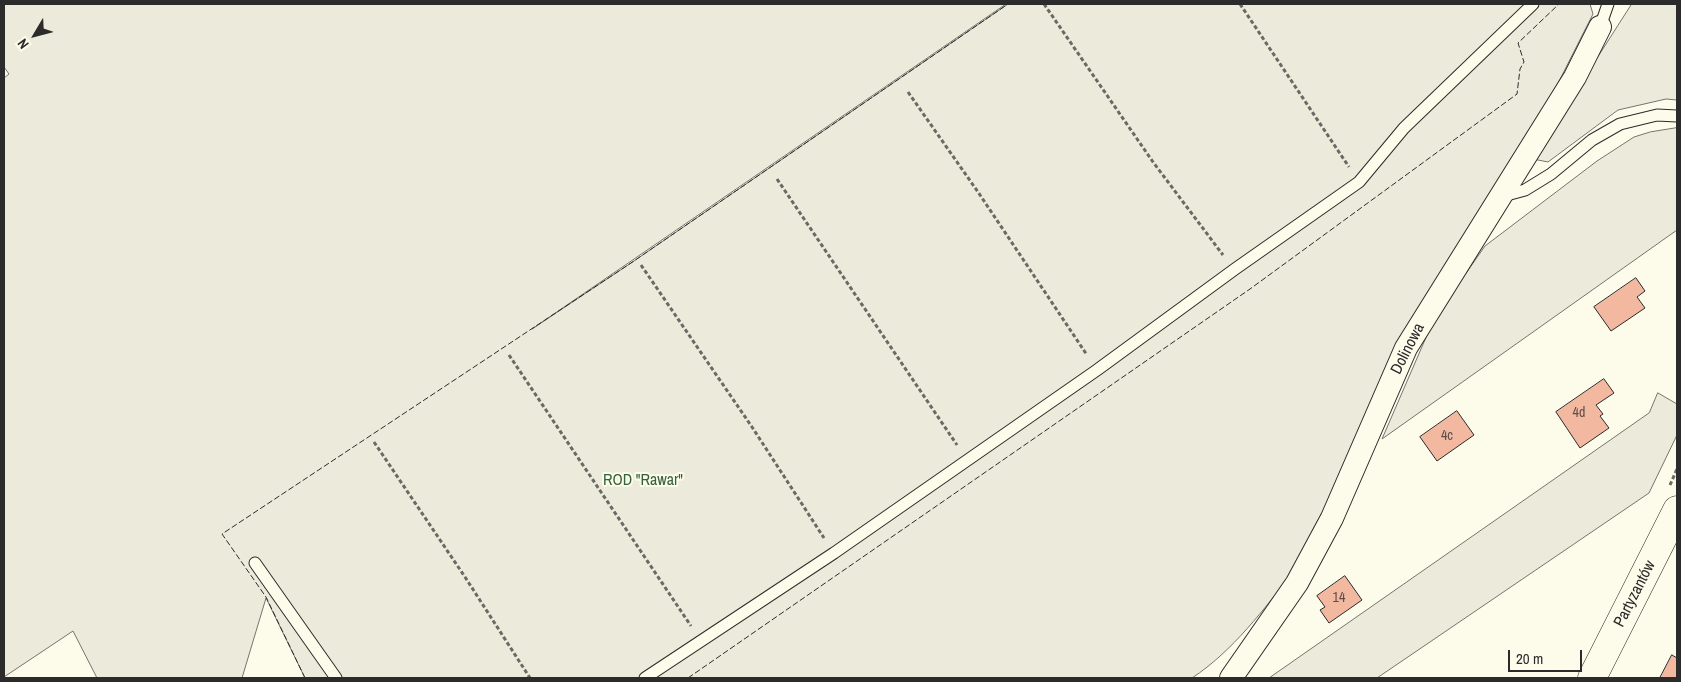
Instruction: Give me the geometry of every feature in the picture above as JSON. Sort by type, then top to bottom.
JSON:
[{"type":"street","name":"Dolinowa","points":[[1231,678],[1297,583],[1332,518],[1406,348],[1575,77],[1600,27]]},
{"type":"street","name":"Partyzantów","points":[[1592,678],[1677,510]]},
{"type":"lane","points":[[645,678],[834,553],[1097,370],[1234,269],[1359,182],[1404,128],[1533,4]]},
{"type":"lane","points":[[1600,27],[1608,4]]},
{"type":"lane","points":[[1501,197],[1525,190],[1551,174],[1592,140],[1620,124],[1657,115],[1677,116]]},
{"type":"lane","points":[[255,563],[336,678]]},
{"type":"path","points":[[1044,4],[1153,162],[1234,269]]},
{"type":"path","points":[[1240,4],[1359,182]]},
{"type":"path","points":[[908,92],[978,192],[1097,370]]},
{"type":"path","points":[[776,179],[967,460]]},
{"type":"path","points":[[641,265],[752,427],[834,553]]},
{"type":"path","points":[[508,355],[701,641]]},
{"type":"path","points":[[374,442],[465,576],[530,678]]},
{"type":"green space","name":"ROD \"Rawar\"","points":[[4,4],[1006,4],[532,329],[1008,4],[1590,4],[1593,14],[1546,107],[1294,571],[1234,642],[1192,678],[305,678],[266,598],[242,678],[97,678],[73,631],[4,677],[4,78],[9,74],[4,67]]},
{"type":"green space","points":[[1632,4],[1677,4],[1677,100],[1666,99],[1618,110],[1548,162],[1533,159]]},
{"type":"green space","points":[[1677,128],[1677,230],[1382,439],[1434,319],[1485,246],[1597,161],[1634,137],[1650,132]]},
{"type":"green space","points":[[1658,393],[1677,404],[1677,435],[1649,493],[1377,678],[1269,678],[1649,413]]},
{"type":"building","points":[[1636,278],[1645,291],[1637,297],[1645,308],[1611,331],[1594,307]]},
{"type":"building","points":[[1604,379],[1614,393],[1596,405],[1603,414],[1600,416],[1609,428],[1580,448],[1556,412]]},
{"type":"building","points":[[1457,411],[1474,435],[1437,461],[1420,437]]},
{"type":"building","points":[[1345,576],[1362,600],[1329,623],[1320,610],[1325,607],[1317,596]]},
{"type":"building","points":[[1672,655],[1677,658],[1677,678],[1660,678]]},
{"type":"fence","points":[[305,678],[266,597],[222,534],[631,263],[1008,4]]},
{"type":"fence","points":[[688,678],[1250,289],[1517,94],[1520,69],[1524,62],[1518,43],[1559,4]]}]
